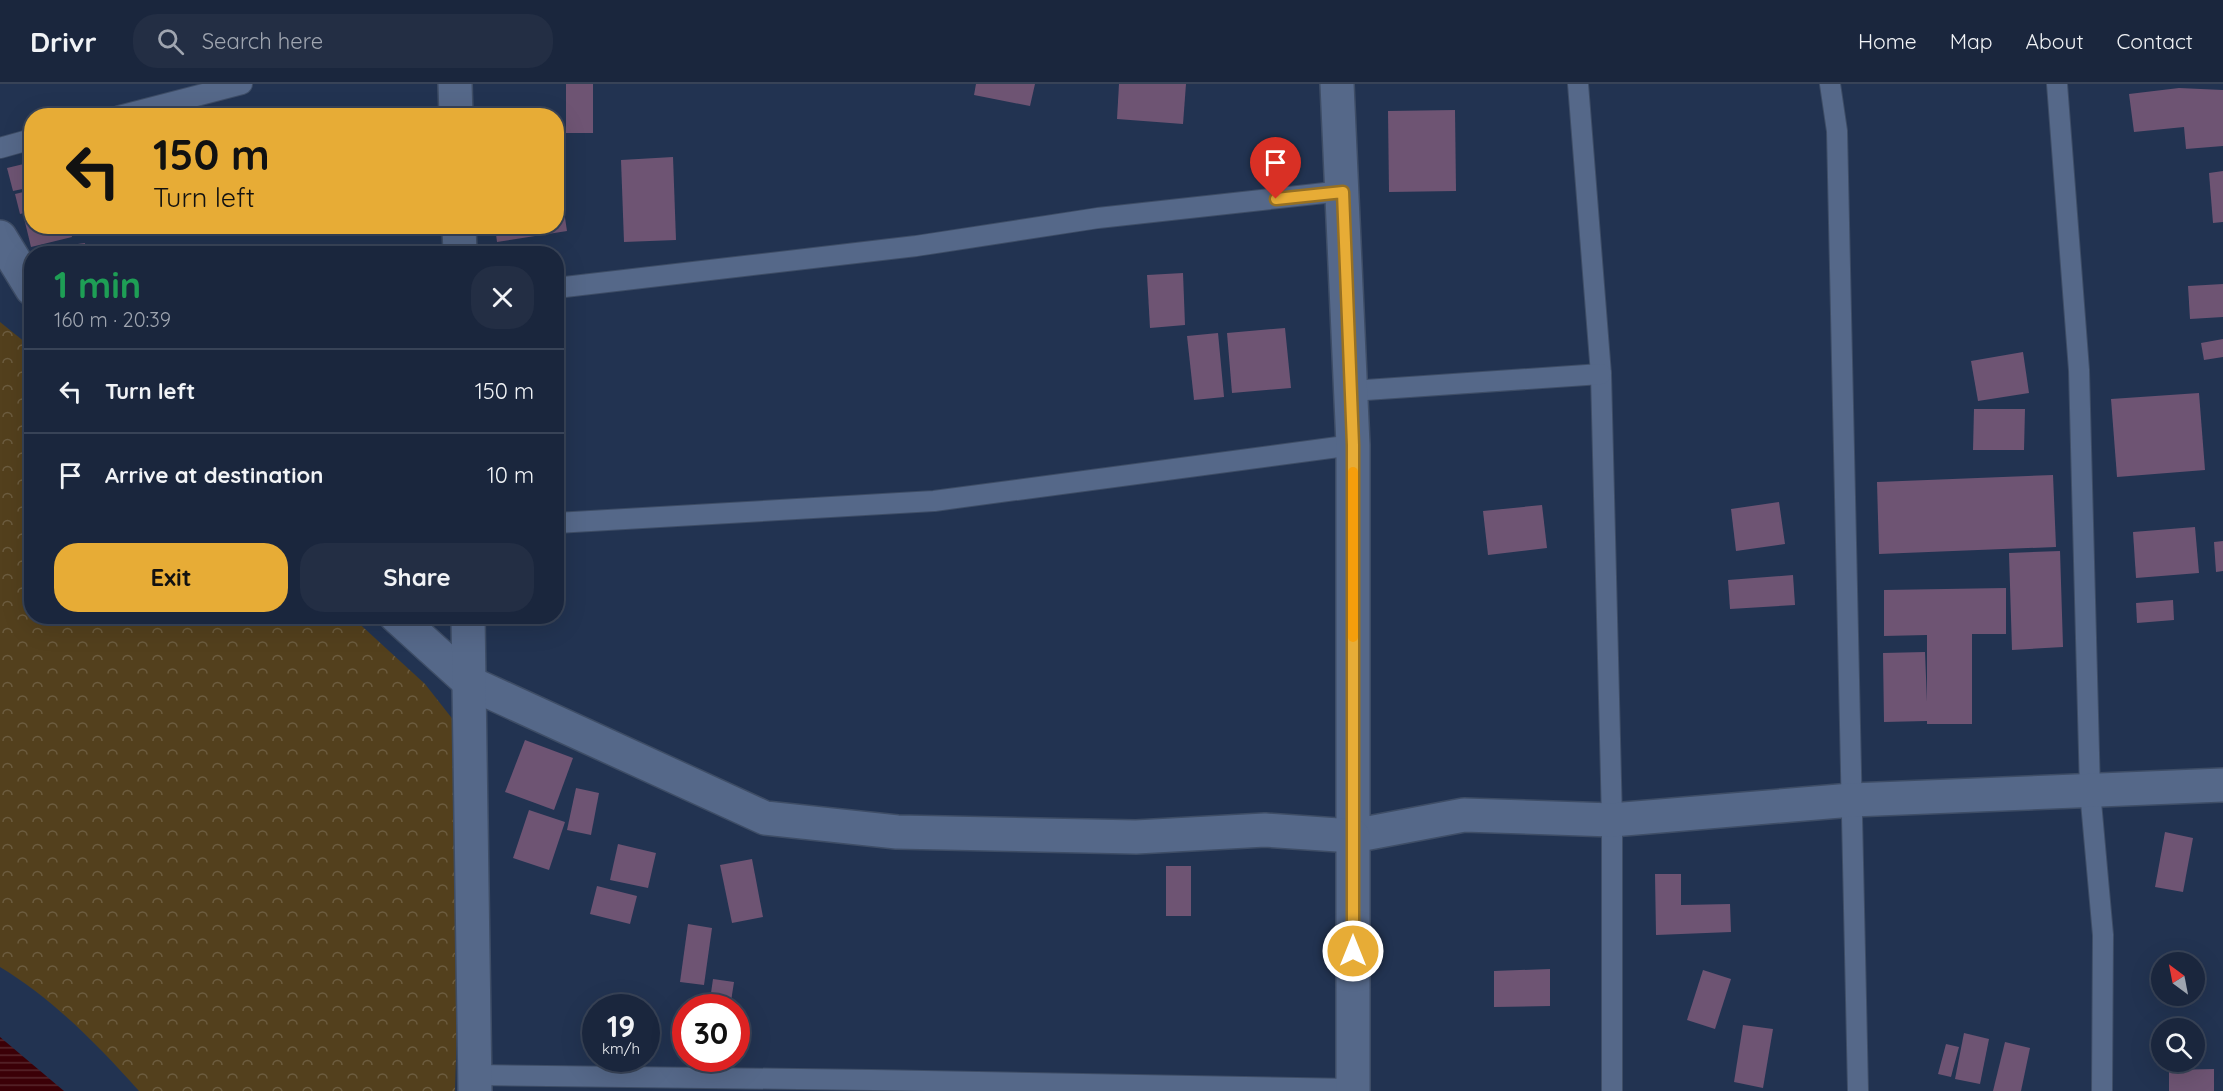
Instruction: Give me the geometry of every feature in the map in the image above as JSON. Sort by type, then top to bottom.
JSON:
[{"type":"street","points":[[455,84],[456,108]]},
{"type":"street","points":[[1337,84],[1353,445],[1353,1090]]},
{"type":"street","points":[[0,237],[24,276]]},
{"type":"street","points":[[405,624],[470,683],[765,818],[897,832],[1136,837],[1265,830],[1353,836],[1464,815],[1612,820],[1852,800],[2223,785]]},
{"type":"street","points":[[468,624],[475,1083]]},
{"type":"lane","points":[[150,108],[242,84]]},
{"type":"lane","points":[[1578,84],[1601,374],[1612,820],[1612,1091]]},
{"type":"lane","points":[[1830,84],[1837,131],[1858,1091]]},
{"type":"lane","points":[[2057,84],[2079,370],[2090,790],[2103,935],[2102,1091]]},
{"type":"lane","points":[[0,148],[24,141]]},
{"type":"lane","points":[[564,287],[916,246],[1098,218],[1343,192]]},
{"type":"lane","points":[[1351,391],[1601,374]]},
{"type":"lane","points":[[564,523],[934,501],[1353,445]]},
{"type":"lane","points":[[475,1083],[872,1080],[1353,1090]]},
{"type":"green space","points":[[0,322],[24,341],[24,624],[360,624],[425,684],[458,726],[460,924],[455,1091],[139,1091],[74,1024],[38,993],[0,967]]},
{"type":"shaded area","points":[[0,1037],[64,1091],[0,1091]]},
{"type":"building","points":[[566,84],[593,84],[593,133],[566,133]]},
{"type":"building","points":[[976,84],[1035,84],[1030,106],[974,95]]},
{"type":"building","points":[[1119,84],[1186,84],[1183,124],[1117,119]]},
{"type":"building","points":[[2179,88],[2223,90],[2223,146],[2186,149],[2184,127],[2134,132],[2129,94]]},
{"type":"building","points":[[1455,110],[1456,191],[1389,192],[1388,111]]},
{"type":"building","points":[[673,157],[676,240],[624,242],[621,160]]},
{"type":"building","points":[[24,164],[24,189],[13,191],[7,168]]},
{"type":"building","points":[[2223,171],[2223,222],[2213,223],[2209,173]]},
{"type":"building","points":[[24,192],[24,213],[20,214],[15,194]]},
{"type":"building","points":[[564,211],[567,231],[564,231]]},
{"type":"building","points":[[28,234],[71,234],[72,237],[31,246]]},
{"type":"building","points":[[496,234],[548,234],[497,242]]},
{"type":"building","points":[[85,243],[85,246],[63,246]]},
{"type":"building","points":[[1183,273],[1185,325],[1150,328],[1147,275]]},
{"type":"building","points":[[2223,284],[2223,317],[2190,319],[2188,286]]},
{"type":"building","points":[[1285,328],[1291,388],[1232,393],[1227,333]]},
{"type":"building","points":[[1218,333],[1224,397],[1194,400],[1187,336]]},
{"type":"building","points":[[2223,339],[2223,357],[2204,360],[2201,343]]},
{"type":"building","points":[[2023,352],[2029,393],[1978,401],[1971,361]]},
{"type":"building","points":[[2199,393],[2205,470],[2117,477],[2111,399]]},
{"type":"building","points":[[1974,409],[2025,409],[2024,450],[1973,450]]},
{"type":"building","points":[[2053,475],[2056,547],[1879,554],[1877,482]]},
{"type":"building","points":[[1779,502],[1785,544],[1736,551],[1731,509]]},
{"type":"building","points":[[1542,505],[1547,548],[1488,555],[1483,511]]},
{"type":"building","points":[[2195,527],[2199,573],[2136,578],[2133,532]]},
{"type":"building","points":[[2223,541],[2223,571],[2216,572],[2214,542]]},
{"type":"building","points":[[2060,551],[2063,647],[2012,650],[2009,553]]},
{"type":"building","points":[[1793,575],[1795,605],[1730,609],[1728,580]]},
{"type":"building","points":[[2006,588],[2006,634],[1972,634],[1972,724],[1927,724],[1927,721],[1884,722],[1883,653],[1925,652],[1927,702],[1927,635],[1884,636],[1884,590]]},
{"type":"building","points":[[2173,600],[2174,620],[2137,623],[2136,603]]},
{"type":"building","points":[[525,740],[573,758],[554,810],[505,792]]},
{"type":"building","points":[[576,788],[599,793],[591,835],[567,830]]},
{"type":"building","points":[[529,810],[565,822],[549,870],[513,858]]},
{"type":"building","points":[[2165,832],[2193,838],[2183,892],[2155,887]]},
{"type":"building","points":[[618,844],[656,853],[648,888],[610,880]]},
{"type":"building","points":[[752,859],[763,917],[732,923],[720,865]]},
{"type":"building","points":[[1166,866],[1191,866],[1191,916],[1166,916]]},
{"type":"building","points":[[1655,874],[1681,874],[1681,905],[1730,904],[1731,932],[1656,935]]},
{"type":"building","points":[[597,886],[637,896],[630,924],[590,914]]},
{"type":"building","points":[[688,924],[712,928],[704,985],[680,982]]},
{"type":"building","points":[[1550,969],[1550,1006],[1494,1007],[1494,971]]},
{"type":"building","points":[[1703,970],[1731,979],[1715,1029],[1687,1020]]},
{"type":"building","points":[[713,979],[734,982],[732,994],[711,994]]},
{"type":"building","points":[[1743,1025],[1773,1029],[1763,1088],[1734,1082]]},
{"type":"building","points":[[1964,1033],[1989,1039],[1980,1084],[1955,1079]]},
{"type":"building","points":[[2005,1042],[2030,1048],[2021,1091],[1993,1091]]},
{"type":"building","points":[[1946,1044],[1959,1047],[1951,1077],[1938,1074]]},
{"type":"building","points":[[2205,1069],[2214,1069],[2214,1091],[2169,1091],[2169,1072],[2205,1072]]},
{"type":"slow traffic","points":[[1353,472],[1353,637]]},
{"type":"route","points":[[1276,199],[1343,192],[1353,445],[1353,951]]}]
